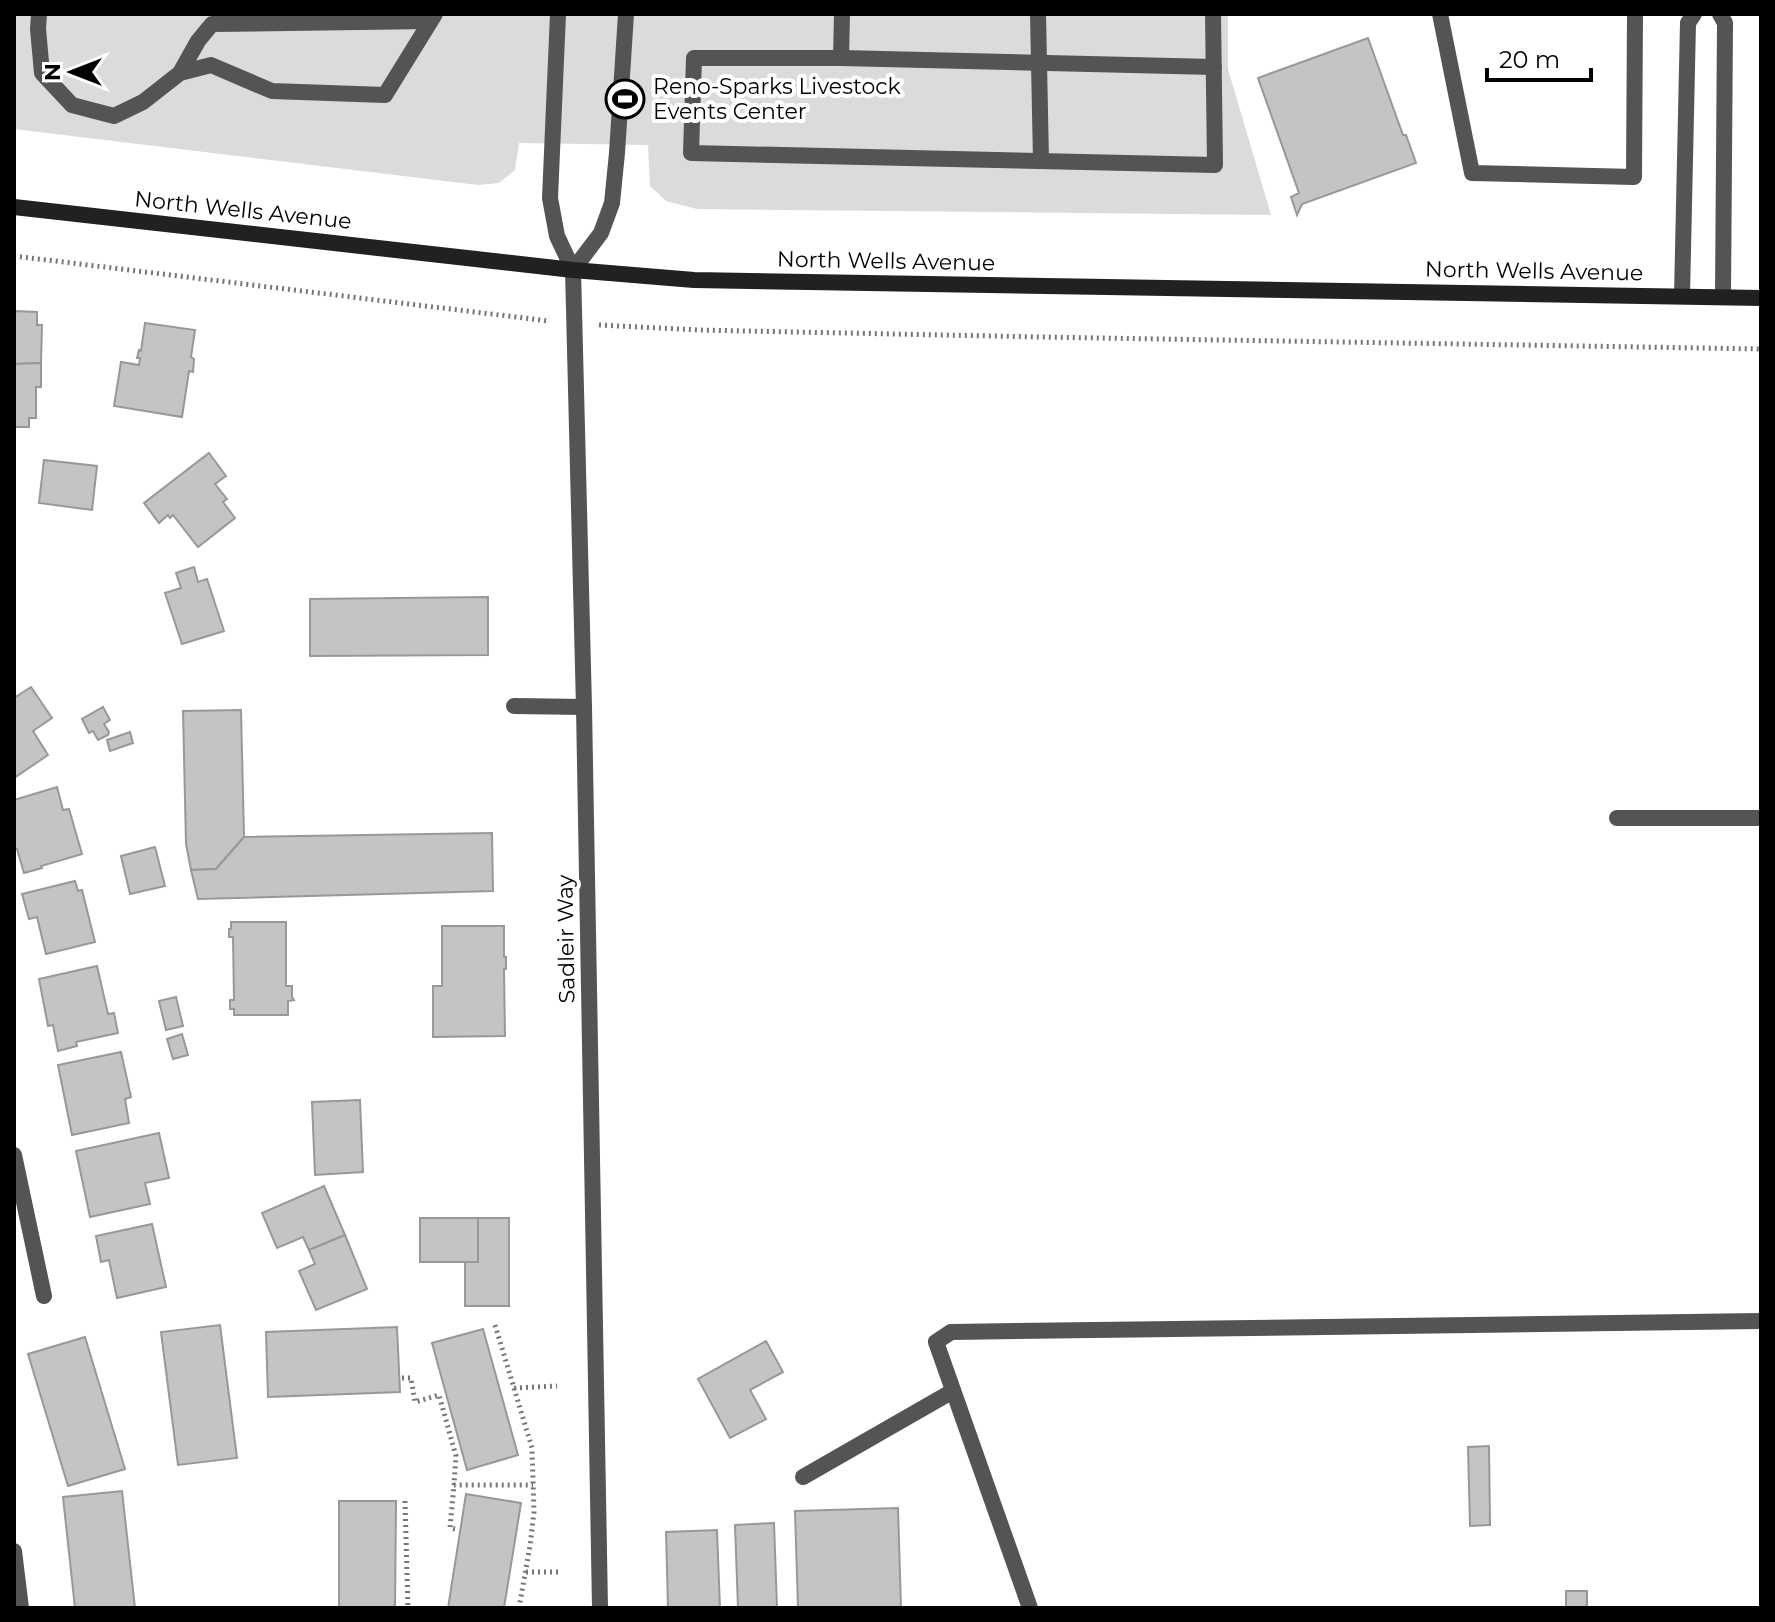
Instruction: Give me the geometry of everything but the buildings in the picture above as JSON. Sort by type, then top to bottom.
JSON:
[{"type":"main road","name":"North Wells Avenue","points":[[14,207],[573,270],[709,280],[1761,298]]},
{"type":"street","points":[[39,14],[42,73],[72,105],[114,116],[143,102],[180,73],[198,41],[212,24],[432,18]]},
{"type":"street","points":[[558,14],[550,198],[557,236],[573,270],[601,233],[612,203],[626,14]]},
{"type":"street","points":[[841,58],[842,14]]},
{"type":"street","points":[[1038,14],[1041,161]]},
{"type":"street","points":[[1213,14],[1214,67],[1215,165],[691,153],[694,58],[841,58],[1214,67]]},
{"type":"street","points":[[1440,14],[1472,173],[1634,177],[1635,14]]},
{"type":"street","points":[[1682,296],[1688,23],[1694,14]]},
{"type":"street","points":[[1720,14],[1725,23],[1723,296]]},
{"type":"street","points":[[180,73],[211,65],[272,91],[385,95],[432,18]]},
{"type":"street","name":"Sadleir Way","points":[[573,270],[600,1608]]},
{"type":"street","points":[[514,706],[584,707]]},
{"type":"street","points":[[1617,818],[1761,818]]},
{"type":"street","points":[[14,1155],[44,1296]]},
{"type":"street","points":[[1030,1608],[936,1342],[951,1332],[1761,1321]]},
{"type":"street","points":[[803,1477],[953,1391]]},
{"type":"street","points":[[14,1551],[21,1608]]},
{"type":"path","points":[[14,256],[575,324],[839,333],[1761,349]]},
{"type":"path","points":[[495,1325],[532,1448],[534,1512],[519,1608]]},
{"type":"path","points":[[402,1378],[411,1378],[415,1402],[439,1395],[456,1456],[450,1528],[455,1529]]},
{"type":"path","points":[[514,1388],[557,1386]]},
{"type":"path","points":[[454,1485],[533,1485]]},
{"type":"path","points":[[405,1501],[408,1608]]},
{"type":"path","points":[[526,1572],[561,1572]]},
{"type":"shaded area","name":"Reno-Sparks Livestock Events Center","points":[[14,14],[1228,14],[1228,69],[1271,215],[697,209],[666,201],[650,186],[648,145],[519,143],[515,170],[499,183],[478,185],[14,129]]},
{"type":"place","name":"Reno-Sparks Livestock Events Center","points":[[625,99]]}]
